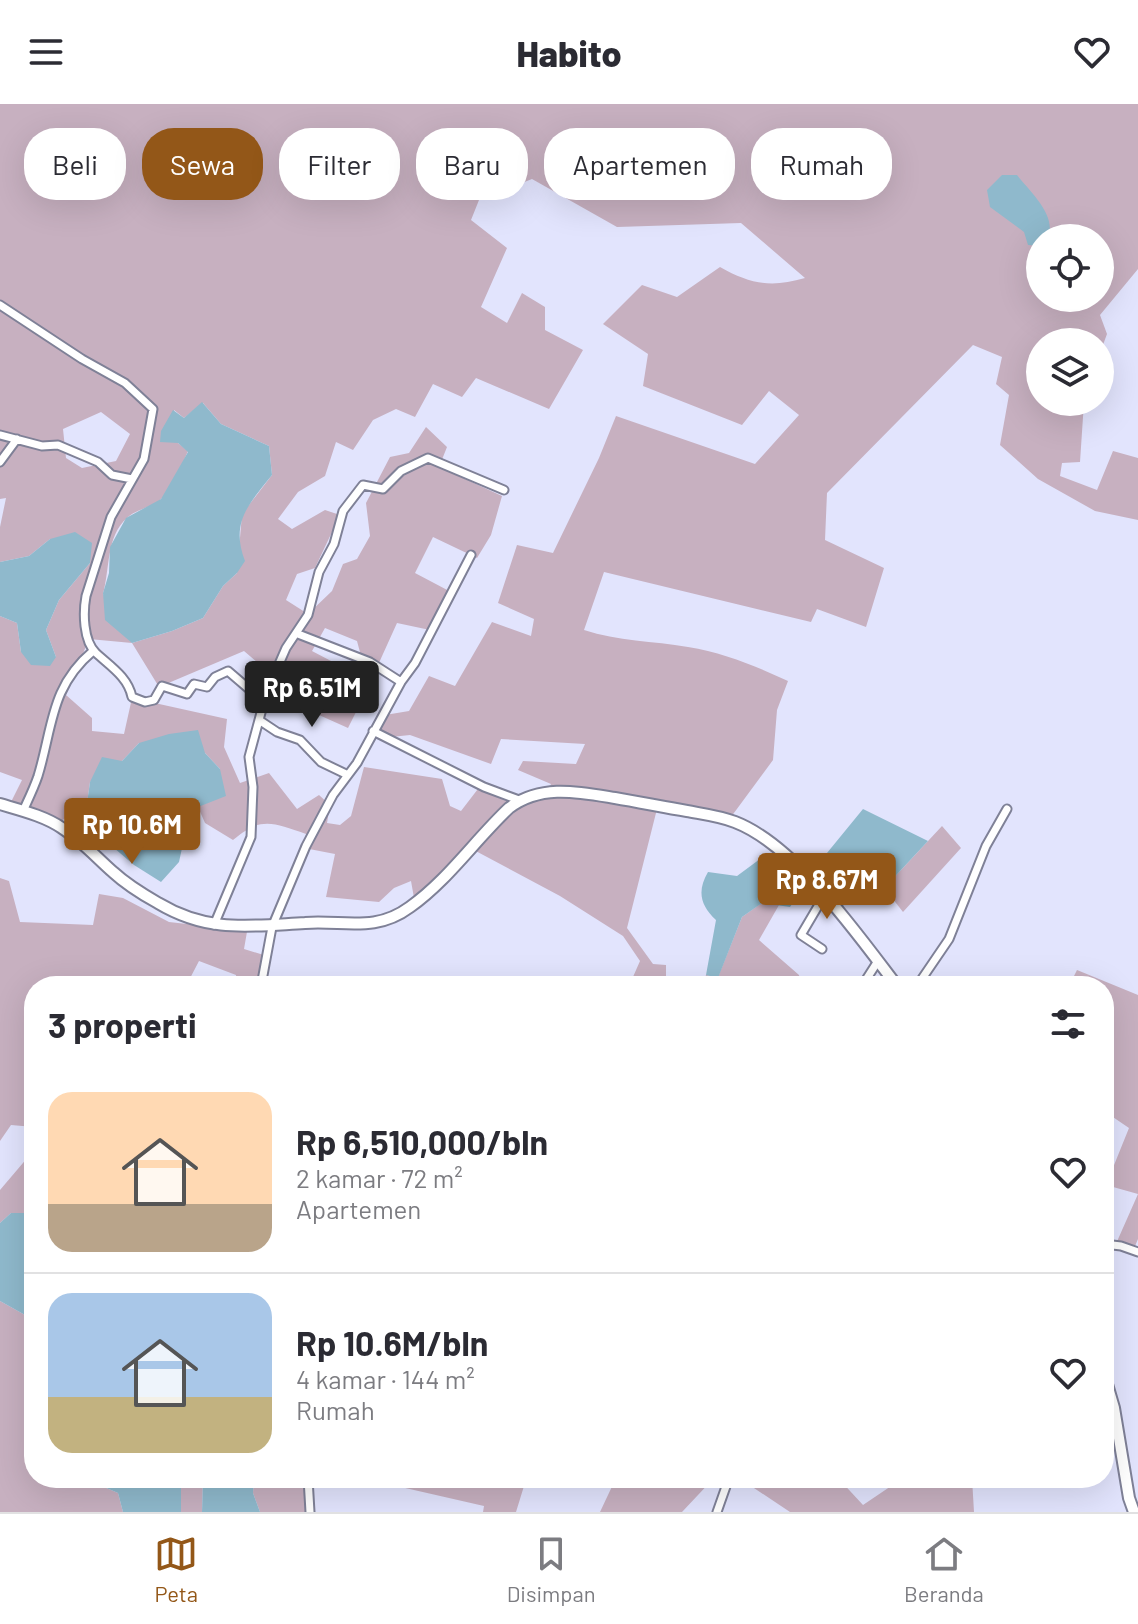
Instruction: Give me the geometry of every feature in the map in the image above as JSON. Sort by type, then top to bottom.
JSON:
[{"type":"street","points":[[0,305],[82,359],[125,383],[153,409],[144,459],[111,517],[86,596],[87,633],[93,651],[122,676],[130,687],[132,697],[145,702],[154,700],[162,686],[187,694],[194,684],[207,687],[215,677],[228,671],[249,689],[266,694]]},
{"type":"street","points":[[0,435],[42,446],[58,445],[98,462],[112,475],[132,479]]},
{"type":"street","points":[[0,462],[17,439]]},
{"type":"street","points":[[214,925],[251,837],[253,787],[249,757],[266,694],[286,648],[298,634],[314,600],[319,572],[334,544],[343,511],[363,485],[383,489],[401,471],[428,458],[504,490]]},
{"type":"street","points":[[263,976],[272,927],[306,846],[333,795],[415,663],[471,555]]},
{"type":"street","points":[[298,634],[370,662],[401,682]]},
{"type":"street","points":[[23,811],[37,779],[54,705],[65,683],[93,651]]},
{"type":"street","points":[[259,720],[277,732],[300,740],[321,762],[348,775]]},
{"type":"street","points":[[373,731],[484,787],[519,800]]},
{"type":"street","points":[[0,804],[60,826],[115,874],[161,905],[202,923],[272,927],[305,923],[371,924],[392,918],[431,890],[519,800],[564,791],[733,821],[763,837],[786,855],[889,976]]},
{"type":"street","points":[[924,976],[949,939],[986,846],[1007,809]]},
{"type":"street","points":[[822,949],[801,935],[824,896]]},
{"type":"street","points":[[868,976],[878,961]]},
{"type":"street","points":[[1114,1246],[1138,1252]]},
{"type":"street","points":[[1114,1408],[1134,1512]]},
{"type":"street","points":[[309,1488],[310,1512]]},
{"type":"street","points":[[717,1512],[725,1488]]},
{"type":"shaded area","points":[[0,104],[1138,104],[1138,269],[1114,298],[1114,224],[1026,224],[1026,312],[1102,312],[1100,315],[1105,328],[1026,328],[1026,416],[1083,416],[1080,462],[1062,463],[1060,476],[1097,490],[1113,451],[1138,458],[1138,520],[1095,511],[1038,479],[1000,445],[1009,395],[996,384],[1002,357],[973,345],[827,493],[825,540],[884,568],[866,627],[817,609],[811,622],[604,572],[584,630],[714,653],[788,681],[777,710],[773,760],[731,817],[658,805],[627,928],[653,964],[666,965],[666,976],[633,976],[640,961],[623,936],[560,896],[472,849],[416,909],[411,881],[394,888],[379,902],[326,897],[335,854],[304,848],[306,834],[268,824],[252,827],[233,840],[205,823],[198,807],[220,769],[205,753],[139,743],[122,761],[90,782],[87,803],[57,824],[9,806],[22,780],[0,772],[0,616],[17,623],[21,652],[56,657],[46,630],[59,600],[90,563],[50,539],[29,556],[0,562],[0,527],[6,498],[0,499]],"holes":[[[416,128],[528,128],[528,181],[532,179],[544,186],[544,128],[735,128],[735,200],[569,200],[617,227],[741,223],[805,278],[761,283],[720,267],[677,297],[642,285],[603,324],[648,354],[643,386],[742,425],[769,391],[799,415],[755,464],[616,416],[553,553],[517,545],[498,603],[534,619],[531,636],[492,622],[455,686],[429,676],[409,711],[385,715],[372,739],[410,735],[491,764],[501,739],[585,744],[576,764],[523,761],[518,770],[551,784],[545,797],[529,802],[481,785],[461,811],[450,806],[442,779],[364,767],[351,816],[340,825],[327,823],[330,805],[319,795],[297,809],[269,773],[240,783],[224,747],[227,719],[132,698],[124,734],[92,731],[92,718],[66,695],[89,639],[132,643],[159,687],[244,651],[319,715],[348,728],[371,682],[312,651],[325,628],[357,641],[361,656],[378,665],[397,623],[430,630],[451,592],[415,573],[433,537],[477,558],[491,535],[502,496],[439,467],[447,447],[426,427],[409,453],[390,457],[366,503],[370,536],[357,559],[343,564],[332,591],[308,614],[286,600],[297,574],[315,568],[340,515],[325,510],[292,529],[278,519],[298,492],[325,476],[336,442],[353,450],[373,420],[396,409],[415,417],[433,384],[462,397],[476,378],[549,409],[583,350],[545,330],[545,307],[522,293],[507,323],[481,307],[507,248],[471,220],[479,200],[416,200]],[[203,403],[221,424],[269,446],[272,475],[242,514],[237,573],[223,586],[203,618],[132,643],[103,594],[112,543],[120,525],[165,495],[188,451],[178,443],[174,410],[184,418]],[[101,412],[130,434],[116,461],[82,468],[66,458],[63,429]]]},
{"type":"shaded area","points":[[942,826],[961,848],[903,912],[878,880],[888,884]]},
{"type":"shaded area","points":[[0,878],[9,881],[20,922],[93,925],[99,894],[123,898],[169,922],[214,927],[248,926],[244,949],[267,956],[264,976],[236,976],[199,961],[191,976],[24,976],[24,1126],[11,1125],[0,1141]]},
{"type":"shaded area","points":[[763,902],[779,905],[759,940],[799,976],[718,976],[742,917]]},
{"type":"shaded area","points":[[1077,970],[1092,976],[1074,976]]},
{"type":"shaded area","points":[[1114,985],[1138,995],[1138,1194],[1114,1187],[1114,1165],[1129,1128],[1114,1118]]},
{"type":"shaded area","points":[[24,1162],[24,1213],[11,1213],[0,1223],[0,1190]]},
{"type":"shaded area","points":[[1138,1194],[1138,1239],[1133,1251],[1115,1246]]},
{"type":"shaded area","points":[[0,1301],[24,1314],[24,1488],[106,1488],[118,1493],[123,1512],[0,1512]]},
{"type":"shaded area","points":[[181,1488],[203,1488],[202,1512],[181,1512]]},
{"type":"shaded area","points":[[253,1488],[310,1488],[311,1512],[260,1512]]},
{"type":"shaded area","points":[[405,1488],[523,1488],[516,1512],[483,1512],[484,1506]]},
{"type":"shaded area","points":[[611,1488],[705,1488],[682,1512],[600,1512]]},
{"type":"shaded area","points":[[754,1488],[847,1488],[863,1505],[888,1488],[973,1488],[974,1512],[790,1512]]},
{"type":"water","points":[[1002,175],[1017,175],[1046,213],[1049,224],[1026,224],[1026,238],[1024,232],[990,207],[987,190]]},
{"type":"water","points":[[202,402],[221,424],[269,446],[272,475],[244,514],[240,535],[245,561],[223,586],[203,618],[132,643],[105,620],[103,593],[109,573],[110,547],[126,518],[161,499],[188,452],[178,443],[160,442],[161,431],[173,410],[184,418]]},
{"type":"water","points":[[75,532],[92,543],[90,563],[59,600],[46,630],[56,657],[50,666],[31,665],[21,652],[17,623],[0,616],[0,562],[29,556],[50,539]]},
{"type":"water","points":[[198,730],[205,753],[220,769],[226,796],[198,807],[184,839],[179,862],[161,882],[134,865],[107,842],[87,803],[90,782],[102,757],[122,761],[139,743]]},
{"type":"water","points":[[863,809],[928,841],[888,884],[878,880],[840,908],[818,887],[799,894],[790,907],[762,903],[742,917],[719,976],[706,975],[716,920],[706,909],[701,892],[708,872],[737,876],[760,859],[783,876],[809,875]]},
{"type":"water","points":[[11,1213],[24,1213],[24,1314],[0,1301],[0,1223]]},
{"type":"water","points":[[106,1488],[181,1488],[181,1512],[123,1512],[118,1493]]},
{"type":"water","points":[[203,1488],[253,1488],[260,1512],[202,1512]]}]
